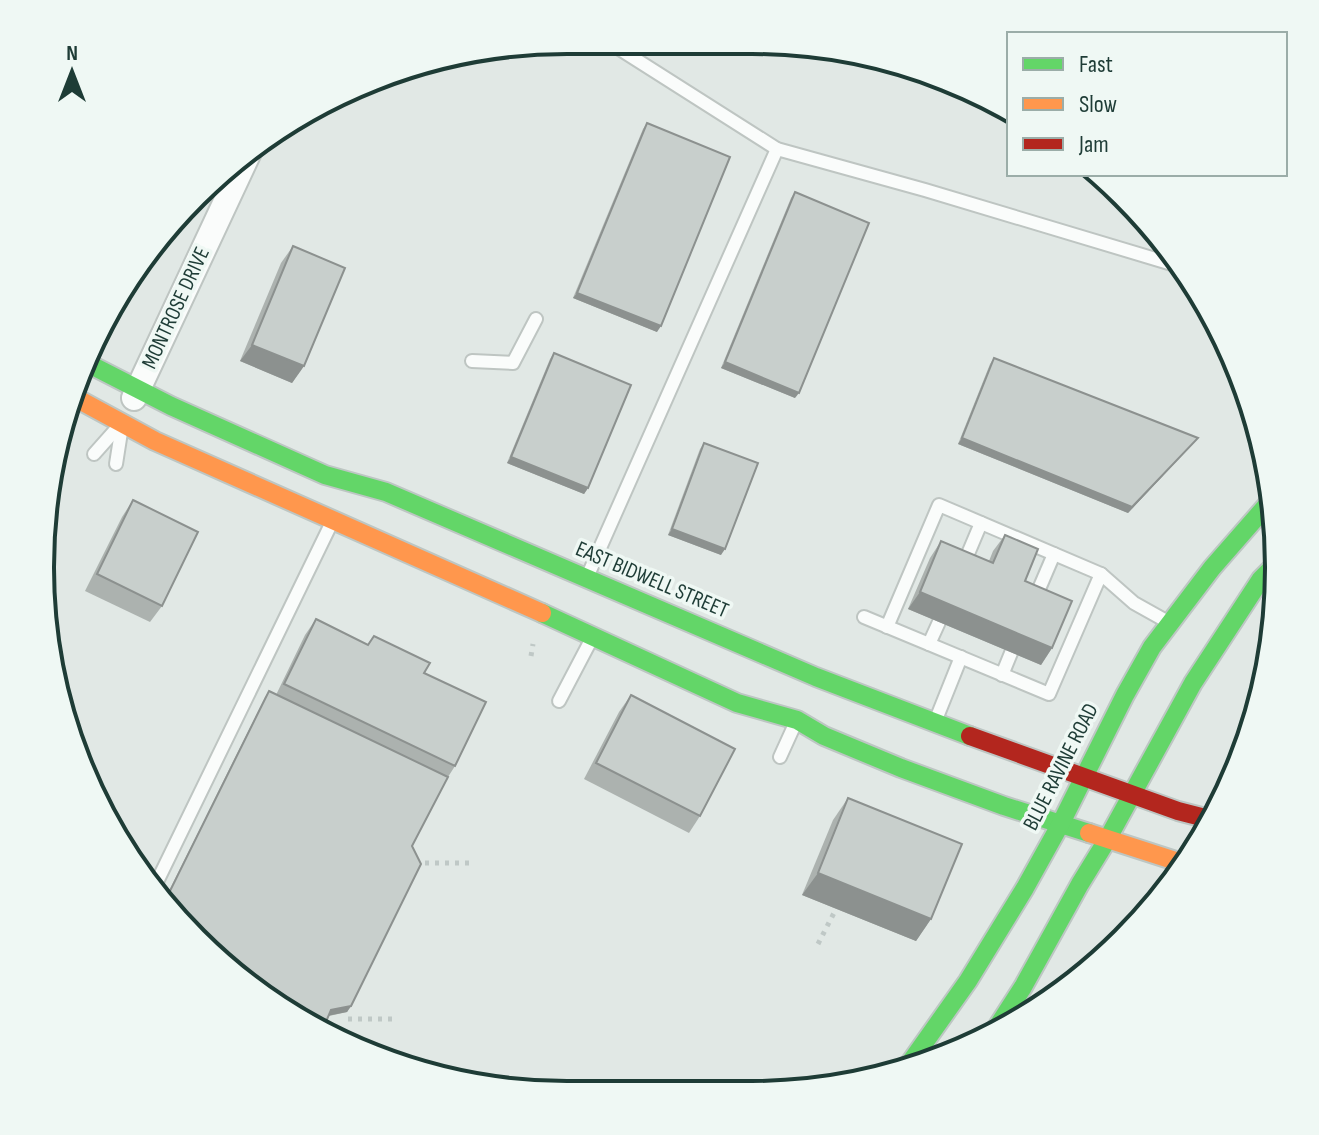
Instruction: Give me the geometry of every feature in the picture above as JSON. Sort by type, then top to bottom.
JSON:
[{"type":"main road","name":"EAST BIDWELL STREET","points":[[95,367],[171,406],[325,475],[386,492],[580,584],[1025,757],[1200,817]]},
{"type":"main road","points":[[81,401],[155,441],[596,628],[737,703],[797,720],[824,736],[901,768],[1060,825],[1173,860]]},
{"type":"main road","name":"BLUE RAVINE ROAD","points":[[916,1054],[970,980],[1016,905],[1150,651],[1200,582],[1262,509]]},
{"type":"main road","points":[[333,519],[369,516]]},
{"type":"main road","points":[[1018,1006],[1080,884],[1193,683],[1265,575]]},
{"type":"main road","points":[[720,655],[759,667],[804,672]]},
{"type":"street","name":"MONTROSE DRIVE","points":[[123,422],[239,173]]},
{"type":"lane","points":[[627,54],[777,149],[1164,261]]},
{"type":"lane","points":[[580,584],[777,149]]},
{"type":"lane","points":[[472,361],[513,363],[536,319]]},
{"type":"lane","points":[[94,454],[123,422]]},
{"type":"lane","points":[[116,464],[123,422]]},
{"type":"lane","points":[[887,627],[939,505],[1101,574],[1134,603],[1170,623]]},
{"type":"lane","points":[[159,878],[333,519]]},
{"type":"lane","points":[[961,571],[981,523]]},
{"type":"lane","points":[[1032,606],[1054,554]]},
{"type":"lane","points":[[864,617],[1049,694],[1101,574]]},
{"type":"lane","points":[[929,644],[939,622]]},
{"type":"lane","points":[[559,701],[596,628]]},
{"type":"lane","points":[[1002,675],[1011,653]]},
{"type":"lane","points":[[935,723],[961,657]]},
{"type":"lane","points":[[780,757],[797,720]]},
{"type":"path","points":[[425,863],[474,863]]},
{"type":"path","points":[[818,944],[836,909]]},
{"type":"path","points":[[348,1019],[392,1019]]},
{"type":"building","points":[[647,123],[730,157],[661,326],[577,293]]},
{"type":"building","points":[[795,192],[869,223],[799,393],[725,362]]},
{"type":"building","points":[[293,246],[345,268],[304,366],[252,345]]},
{"type":"building","points":[[554,353],[631,385],[588,488],[511,457]]},
{"type":"building","points":[[994,358],[1198,438],[1132,507],[962,438]]},
{"type":"building","points":[[704,443],[758,463],[725,549],[672,529]]},
{"type":"building","points":[[133,500],[198,532],[162,606],[97,574]]},
{"type":"building","points":[[1005,535],[1038,549],[1025,581],[1072,601],[1052,648],[920,592],[941,541],[993,563]]},
{"type":"building","points":[[316,619],[368,645],[374,636],[430,663],[424,673],[486,702],[455,766],[284,684]]},
{"type":"building","points":[[269,691],[448,777],[412,846],[421,864],[351,1006],[331,1010],[326,1021],[282,994],[229,954],[170,892]]},
{"type":"building","points":[[631,695],[735,749],[700,816],[596,763]]},
{"type":"building","points":[[848,798],[962,844],[931,919],[818,873]]},
{"type":"traffic: fast","points":[[95,367],[171,406],[325,475],[386,492],[816,677],[970,736]]},
{"type":"traffic: fast","points":[[916,1054],[968,981],[1025,888],[1152,647],[1212,568],[1262,511]]},
{"type":"traffic: fast","points":[[1006,1013],[1107,840],[1193,683],[1265,575]]},
{"type":"traffic: fast","points":[[542,613],[737,703],[797,720],[824,736],[901,768],[1089,833]]},
{"type":"traffic: slow","points":[[81,401],[155,441],[542,613]]},
{"type":"traffic: slow","points":[[1089,833],[1173,860]]},
{"type":"traffic: jam","points":[[970,736],[1200,817]]}]
